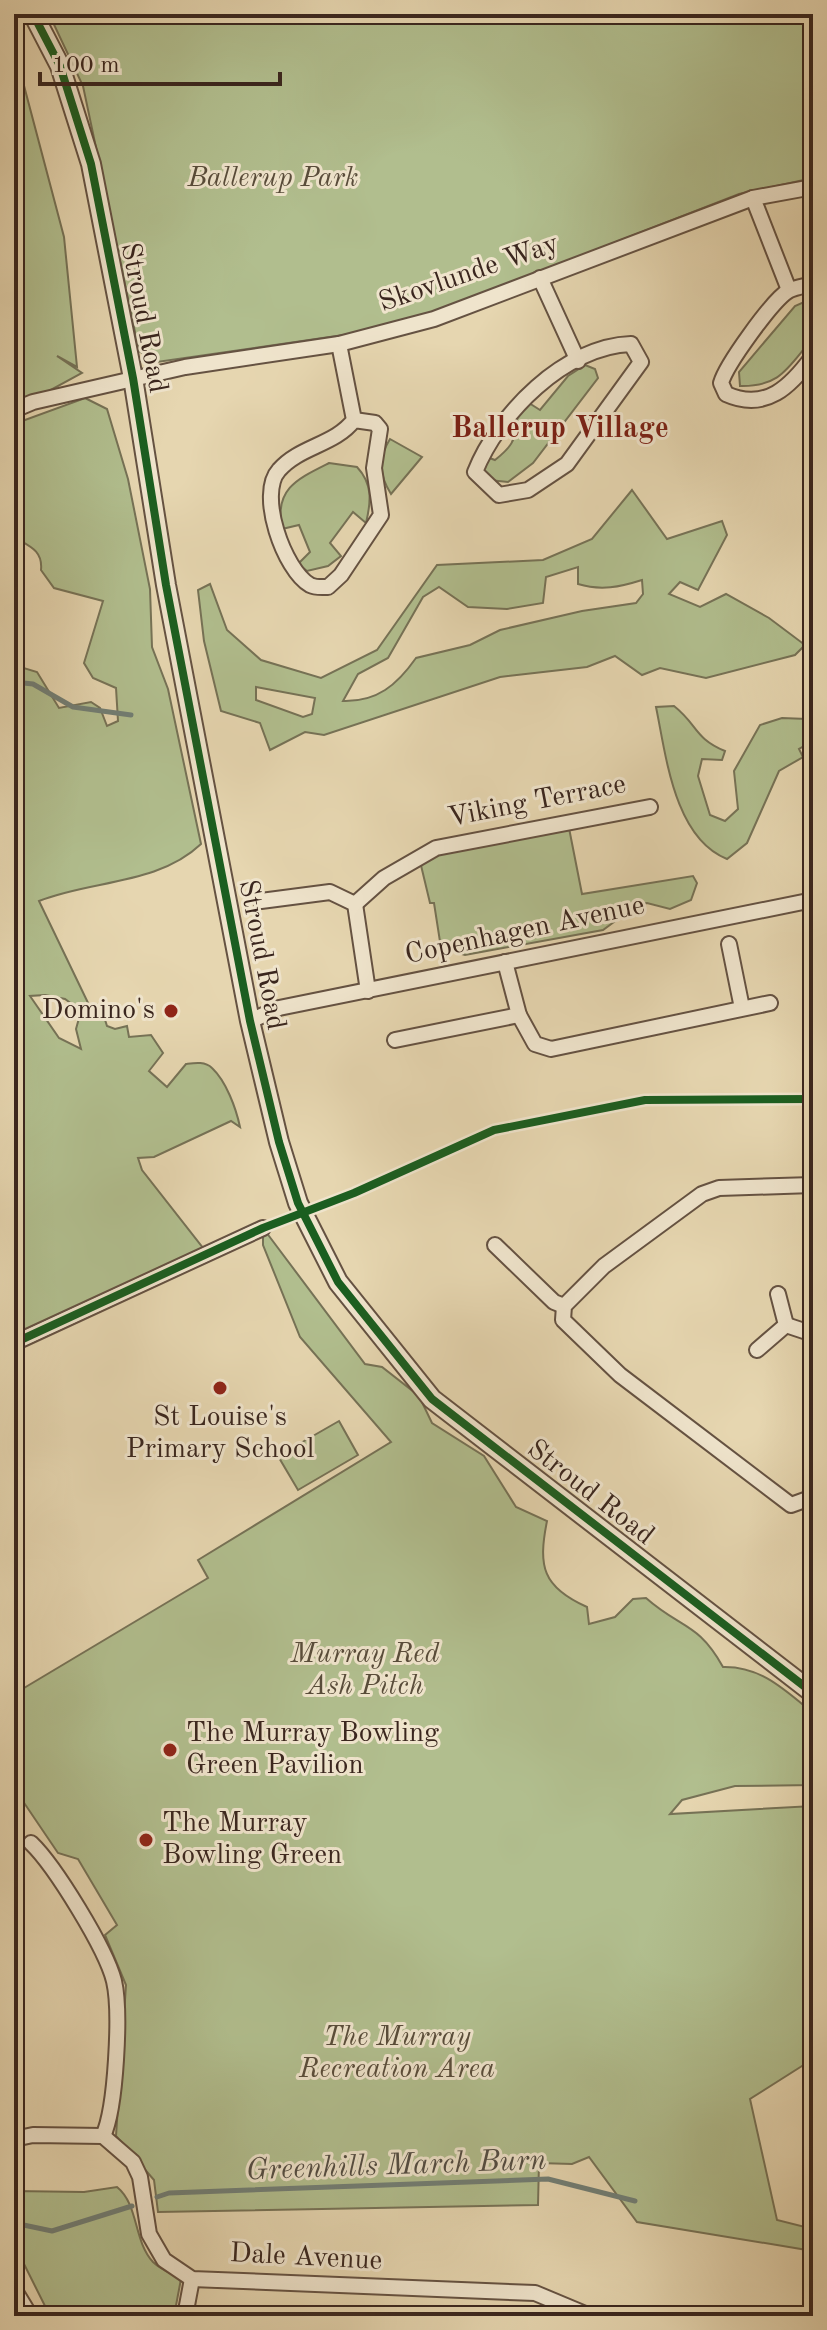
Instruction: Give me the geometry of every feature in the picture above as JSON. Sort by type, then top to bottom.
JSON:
[{"type":"street","name":"Stroud Road","points":[[33,14],[60,66],[91,164],[133,378],[166,585],[250,1021],[279,1142],[298,1203],[338,1282],[432,1399],[813,1693]]},
{"type":"street","name":"Skovlunde Way","points":[[14,410],[33,402],[133,378],[211,362],[339,344],[434,319],[753,198],[813,187]]},
{"type":"street","points":[[753,198],[789,290]]},
{"type":"street","points":[[540,278],[578,361]]},
{"type":"street","points":[[813,284],[789,290],[733,358],[721,383],[726,394],[738,399],[767,399],[783,392],[813,356]]},
{"type":"street","points":[[339,344],[354,420],[343,435],[309,448],[279,469],[269,491],[275,527],[283,550],[302,579],[314,587],[328,587],[341,575],[381,515],[374,468],[380,429],[375,423],[354,420]]},
{"type":"street","points":[[631,344],[641,362],[567,464],[528,490],[499,495],[475,472],[483,451],[515,404],[578,361],[610,345],[631,344]]},
{"type":"street","name":"Viking Terrace","points":[[355,904],[384,878],[436,848],[650,807]]},
{"type":"street","points":[[261,901],[330,892],[355,904],[368,991]]},
{"type":"street","name":"Copenhagen Avenue","points":[[250,1021],[279,1008],[813,900]]},
{"type":"street","points":[[729,944],[742,1008]]},
{"type":"street","points":[[505,962],[519,1015],[535,1044],[551,1049],[770,1003]]},
{"type":"street","points":[[395,1040],[519,1015]]},
{"type":"street","points":[[813,1185],[719,1188],[702,1194],[604,1266],[564,1306],[563,1320],[620,1375],[791,1505],[813,1497]]},
{"type":"street","points":[[14,1343],[263,1228]]},
{"type":"street","points":[[495,1245],[554,1302],[564,1306]]},
{"type":"street","points":[[778,1294],[786,1325]]},
{"type":"street","points":[[786,1325],[813,1334]]},
{"type":"street","points":[[757,1350],[786,1325]]},
{"type":"street","points":[[14,2139],[33,2135],[103,2136],[114,2069],[114,1983],[93,1937],[31,1843]]},
{"type":"street","name":"Dale Avenue","points":[[103,2136],[136,2169],[149,2234],[164,2260],[192,2279],[535,2293],[590,2316]]},
{"type":"street","points":[[185,2316],[192,2279]]},
{"type":"street","points":[[14,2293],[28,2316]]},
{"type":"green space","name":"Ballerup Park","points":[[49,14],[813,14],[813,178],[739,194],[439,311],[364,332],[157,362],[139,351],[83,86]]},
{"type":"green space","points":[[14,66],[23,82],[64,237],[77,367],[57,356],[82,373],[14,410]]},
{"type":"green space","points":[[813,298],[813,338],[797,358],[775,379],[740,386],[739,372],[795,306]]},
{"type":"green space","points":[[585,365],[595,369],[598,378],[533,463],[508,482],[489,480],[484,470],[484,456],[495,460],[508,448],[515,433],[513,421],[529,403],[540,410],[568,376]]},
{"type":"green space","points":[[85,398],[107,409],[128,479],[150,589],[152,647],[168,689],[201,844],[184,857],[145,875],[39,901],[90,1007],[100,1004],[107,1026],[115,1029],[127,1026],[129,1037],[151,1035],[163,1053],[149,1071],[167,1087],[186,1064],[203,1063],[212,1068],[230,1095],[240,1127],[231,1121],[154,1157],[138,1158],[142,1170],[203,1248],[14,1337],[14,1298],[20,1294],[14,1288],[14,665],[37,672],[59,708],[91,702],[100,708],[107,726],[118,721],[116,688],[93,678],[84,663],[103,601],[54,588],[41,570],[37,553],[14,537],[14,424]],"holes":[[[30,996],[65,999],[81,1011],[76,1029],[81,1049],[59,1038]]]},
{"type":"green space","points":[[390,439],[422,457],[391,494],[382,466],[383,453]]},
{"type":"green space","points":[[329,463],[357,467],[362,473],[370,501],[368,515],[366,523],[353,512],[330,543],[341,556],[328,566],[307,571],[298,564],[310,552],[299,525],[282,529],[281,504],[290,487],[298,480]]},
{"type":"green space","points":[[632,490],[667,539],[722,521],[727,535],[698,590],[680,582],[669,594],[700,607],[726,594],[769,618],[805,645],[795,655],[706,678],[660,668],[642,675],[615,656],[587,667],[500,677],[324,735],[305,732],[270,750],[260,723],[221,711],[204,641],[198,590],[210,584],[227,630],[261,660],[321,678],[377,650],[437,565],[543,560],[592,539]],"holes":[[[578,567],[578,584],[610,587],[642,580],[643,594],[636,603],[582,611],[500,630],[470,645],[416,658],[385,690],[355,701],[343,701],[358,674],[388,658],[423,597],[439,587],[468,607],[507,609],[543,603],[546,577]],[[256,687],[315,698],[312,714],[303,717],[256,700]]]},
{"type":"green space","points":[[674,706],[707,741],[725,751],[722,760],[702,759],[698,776],[710,815],[725,821],[738,809],[734,771],[760,725],[782,718],[807,719],[813,713],[813,741],[799,749],[803,757],[779,771],[747,843],[727,859],[709,848],[695,833],[675,793],[656,707]]},
{"type":"green space","points":[[568,823],[582,894],[693,876],[697,883],[691,900],[670,909],[647,903],[637,905],[603,930],[465,955],[441,948],[434,903],[430,903],[419,857]]},
{"type":"green space","points":[[263,1228],[365,1364],[382,1367],[419,1396],[432,1423],[484,1456],[516,1507],[547,1521],[543,1551],[547,1573],[560,1591],[587,1607],[589,1624],[615,1617],[633,1599],[646,1598],[697,1634],[723,1667],[761,1675],[813,1713],[813,1785],[735,1786],[682,1800],[670,1814],[813,1806],[813,2059],[750,2099],[777,2220],[813,2229],[813,2251],[637,2222],[589,2157],[572,2164],[539,2163],[538,2205],[158,2212],[154,2180],[116,2136],[126,1985],[105,1935],[117,1925],[78,1859],[58,1853],[14,1788],[14,1694],[208,1578],[198,1560],[391,1442],[300,1337],[263,1245]]},
{"type":"green space","points":[[339,1421],[358,1455],[298,1490],[278,1456]]},
{"type":"green space","points":[[117,2187],[129,2203],[142,2244],[153,2262],[181,2279],[174,2316],[50,2316],[14,2244],[14,2191],[84,2192]]},
{"type":"waterway","points":[[14,682],[33,684],[73,707],[131,715]]},
{"type":"waterway","name":"Greenhills March Burn","points":[[157,2197],[169,2193],[548,2179],[635,2201]]},
{"type":"waterway","name":"Greenhills March Burn","points":[[14,2223],[52,2231],[132,2206]]},
{"type":"cycle path","points":[[33,14],[60,66],[91,164],[133,378],[166,585],[250,1021],[279,1142],[298,1203],[338,1282],[432,1399],[813,1693]]},
{"type":"cycle path","points":[[14,1343],[263,1228],[354,1193],[494,1130],[645,1100],[813,1099]]},
{"type":"place","name":"Domino's","points":[[171,1011]]},
{"type":"place","name":"St Louise's Primary School","points":[[220,1388]]},
{"type":"place","name":"The Murray Bowling Green Pavilion","points":[[170,1750]]},
{"type":"place","name":"The Murray Bowling Green","points":[[146,1840]]},
{"type":"district","name":"Ballerup Village","points":[[560,429]]},
{"type":"park label","name":"Murray Red Ash Pitch","points":[[365,1671]]},
{"type":"park label","name":"The Murray Recreation Area","points":[[397,2054]]}]
